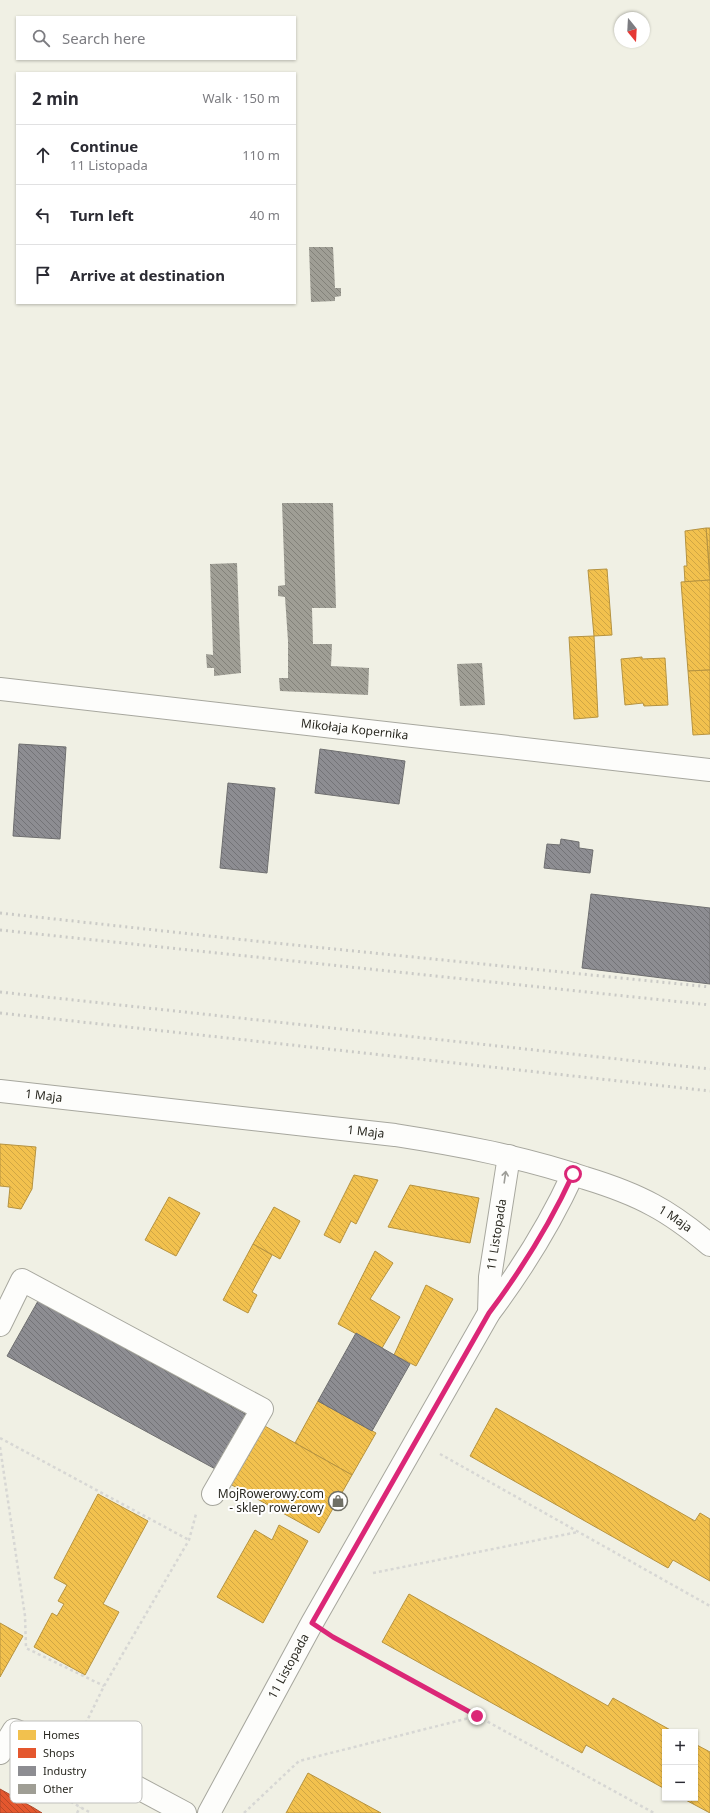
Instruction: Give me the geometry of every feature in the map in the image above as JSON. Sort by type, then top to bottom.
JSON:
[{"type":"street","name":"Mikołaja Kopernika","points":[[0,688],[710,770]]},
{"type":"street","name":"1 Maja","points":[[0,1091],[395,1135],[454,1144],[509,1156],[573,1174],[615,1188],[652,1204],[680,1221],[710,1245]]},
{"type":"street","name":"11 Listopada","points":[[489,1313],[490,1277],[509,1156]]},
{"type":"street","name":"11 Listopada","points":[[209,1813],[312,1623],[489,1313],[511,1284],[545,1230],[573,1174]]},
{"type":"street","points":[[0,1325],[22,1280],[262,1409],[213,1494]]},
{"type":"street","points":[[0,1753],[7,1728]]},
{"type":"street","points":[[142,1790],[184,1813]]},
{"type":"path","points":[[0,1438],[189,1540]]},
{"type":"path","points":[[0,1446],[25,1616],[26,1648],[104,1686]]},
{"type":"path","points":[[436,1452],[710,1606]]},
{"type":"path","points":[[86,1721],[104,1686],[189,1540],[197,1511]]},
{"type":"path","points":[[366,1575],[579,1532]]},
{"type":"path","points":[[312,1623],[333,1637],[654,1813]]},
{"type":"path","points":[[244,1813],[299,1761],[477,1716]]},
{"type":"path","points":[[73,1803],[91,1813]]},
{"type":"path","points":[[77,1813],[80,1807]]},
{"type":"building: Homes","points":[[706,528],[710,528],[710,575]]},
{"type":"building: Homes","points":[[706,528],[710,580],[685,582],[684,566],[687,566],[685,531]]},
{"type":"building: Homes","points":[[607,569],[612,635],[594,636],[588,570]]},
{"type":"building: Homes","points":[[710,580],[710,670],[688,671],[681,582]]},
{"type":"building: Homes","points":[[594,636],[598,717],[574,719],[569,637]]},
{"type":"building: Homes","points":[[642,657],[642,659],[665,658],[668,705],[644,706],[643,703],[625,705],[621,659]]},
{"type":"building: Homes","points":[[710,670],[710,734],[693,735],[688,671]]},
{"type":"building: Homes","points":[[0,1144],[36,1147],[32,1189],[21,1209],[8,1207],[10,1187],[0,1186]]},
{"type":"building: Homes","points":[[354,1175],[378,1180],[356,1224],[351,1221],[340,1243],[324,1235]]},
{"type":"building: Homes","points":[[410,1185],[479,1198],[470,1243],[388,1227]]},
{"type":"building: Homes","points":[[169,1197],[200,1213],[176,1256],[145,1240]]},
{"type":"building: Homes","points":[[274,1207],[300,1221],[280,1259],[253,1244]]},
{"type":"building: Homes","points":[[253,1244],[272,1255],[252,1292],[257,1295],[248,1313],[223,1300]]},
{"type":"building: Homes","points":[[375,1251],[393,1263],[370,1299],[400,1317],[382,1348],[338,1324]]},
{"type":"building: Homes","points":[[426,1285],[453,1299],[416,1366],[394,1355]]},
{"type":"building: Homes","points":[[318,1401],[376,1433],[352,1475],[295,1443]]},
{"type":"building: Homes","points":[[496,1408],[695,1521],[700,1513],[710,1519],[710,1581],[673,1560],[668,1568],[470,1456]]},
{"type":"building: Homes","points":[[263,1425],[352,1475],[319,1533],[230,1484]]},
{"type":"building: Homes","points":[[98,1494],[148,1521],[103,1604],[119,1612],[85,1675],[34,1647],[52,1613],[57,1616],[64,1604],[58,1601],[67,1585],[54,1578]]},
{"type":"building: Homes","points":[[279,1525],[308,1541],[263,1623],[217,1597],[255,1530],[272,1540]]},
{"type":"building: Homes","points":[[409,1594],[608,1706],[613,1698],[669,1729],[662,1729],[662,1787],[586,1745],[582,1753],[382,1642]]},
{"type":"building: Homes","points":[[0,1623],[23,1636],[0,1677]]},
{"type":"building: Homes","points":[[698,1746],[710,1752],[710,1813],[688,1801],[698,1801]]},
{"type":"building: Homes","points":[[308,1773],[381,1813],[286,1813]]},
{"type":"building: Shops","points":[[0,1789],[10,1795],[10,1803],[25,1803],[42,1813],[0,1813]]},
{"type":"building: Industry","points":[[19,744],[66,747],[60,839],[13,836]]},
{"type":"building: Industry","points":[[320,749],[405,761],[399,804],[315,793]]},
{"type":"building: Industry","points":[[228,783],[275,788],[267,873],[220,868]]},
{"type":"building: Industry","points":[[561,839],[579,842],[579,848],[593,850],[590,873],[544,868],[547,844],[560,845]]},
{"type":"building: Industry","points":[[591,894],[710,908],[710,984],[582,968]]},
{"type":"building: Industry","points":[[38,1301],[249,1416],[219,1471],[7,1356]]},
{"type":"building: Industry","points":[[356,1333],[410,1364],[372,1431],[318,1401]]},
{"type":"building: Other","points":[[309,247],[333,247],[335,288],[341,288],[341,296],[335,297],[335,301],[311,302]]},
{"type":"building: Other","points":[[282,503],[333,503],[336,608],[312,608],[313,644],[332,644],[331,666],[369,668],[368,695],[280,691],[279,678],[288,678],[288,641],[285,597],[278,596],[278,586],[285,585]]},
{"type":"building: Other","points":[[237,563],[241,673],[214,676],[214,668],[207,668],[206,654],[213,655],[210,564]]},
{"type":"building: Other","points":[[482,663],[485,705],[460,706],[457,664]]},
{"type":"railway","points":[[0,913],[255,941],[710,987]]},
{"type":"railway","points":[[0,930],[710,1005]]},
{"type":"railway","points":[[0,992],[710,1069]]},
{"type":"railway","points":[[0,1013],[710,1091]]},
{"type":"place","name":"MojRowerowy.com - sklep rowerowy","points":[[338,1501]]},
{"type":"route","points":[[477,1716],[333,1637],[312,1623],[489,1313],[511,1284],[545,1230],[573,1174]]}]
